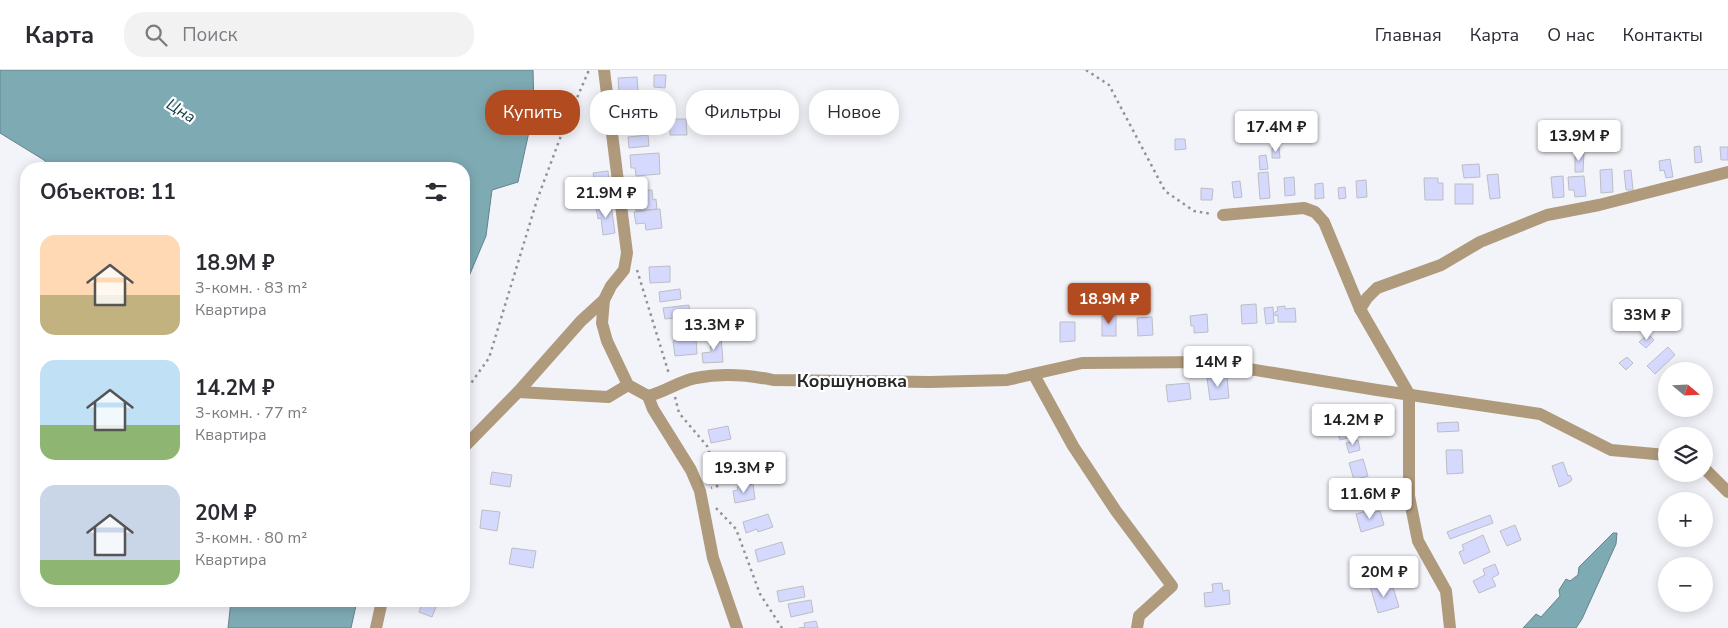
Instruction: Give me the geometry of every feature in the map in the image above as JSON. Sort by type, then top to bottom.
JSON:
[{"type":"street","points":[[604,70],[627,254],[624,270],[611,286],[604,300],[602,323],[607,341],[628,385],[648,396],[653,409],[691,470],[700,491],[712,558],[737,628]]},
{"type":"street","points":[[1360,309],[1367,298],[1378,288],[1441,265],[1480,242],[1547,216],[1599,205],[1728,172]]},
{"type":"street","points":[[1223,215],[1304,208],[1315,212],[1324,222],[1360,309],[1409,394],[1409,496],[1418,541],[1446,592],[1450,628]]},
{"type":"street","points":[[470,441],[518,392],[580,321],[604,300]]},
{"type":"street","points":[[648,396],[695,378],[748,375],[773,380],[930,382],[1007,380],[1082,363],[1207,362],[1540,414],[1610,450],[1658,453]]},
{"type":"street","points":[[1034,374],[1073,446],[1116,511],[1172,586],[1139,616],[1138,628]]},
{"type":"street","points":[[518,392],[608,396],[628,385]]},
{"type":"street","points":[[1713,477],[1728,492]]},
{"type":"street","points":[[376,628],[381,607]]},
{"type":"path","points":[[470,385],[489,358],[537,200],[562,132],[589,70]]},
{"type":"path","points":[[1086,70],[1109,85],[1165,192],[1194,211],[1223,215]]},
{"type":"path","points":[[627,254],[638,271],[679,413],[707,446],[721,485],[700,491],[736,529],[760,594],[782,628]]},
{"type":"water","name":"Цна","points":[[0,70],[533,70],[534,90],[485,90],[485,135],[528,135],[518,182],[492,190],[486,236],[470,274],[470,162],[46,162],[0,133]]},
{"type":"water","points":[[1613,533],[1617,533],[1616,544],[1582,619],[1576,628],[1523,628],[1536,614],[1541,617],[1560,596],[1559,590],[1566,579],[1570,581],[1578,575],[1579,567]]},
{"type":"water","points":[[230,607],[356,607],[351,628],[228,628]]},
{"type":"building","points":[[654,75],[666,75],[665,88],[654,87]]},
{"type":"building","points":[[637,77],[638,90],[619,90],[618,78]]},
{"type":"building","points":[[676,119],[686,119],[686,135],[676,135]]},
{"type":"building","points":[[648,135],[649,146],[629,148],[628,137]]},
{"type":"building","points":[[1175,139],[1185,139],[1186,149],[1175,150]]},
{"type":"building","points":[[1700,146],[1702,162],[1695,163],[1694,147]]},
{"type":"building","points":[[1279,147],[1280,158],[1272,158],[1272,148]]},
{"type":"building","points":[[1720,147],[1728,147],[1728,160],[1721,160]]},
{"type":"building","points":[[1575,152],[1584,152],[1583,172],[1575,172]]},
{"type":"building","points":[[659,153],[660,174],[636,176],[635,168],[631,168],[630,155]]},
{"type":"building","points":[[1266,155],[1268,169],[1260,170],[1259,156]]},
{"type":"building","points":[[1670,159],[1673,177],[1666,178],[1664,170],[1660,171],[1659,161]]},
{"type":"building","points":[[1479,164],[1480,177],[1464,178],[1462,165]]},
{"type":"building","points":[[1612,169],[1613,192],[1601,193],[1600,170]]},
{"type":"building","points":[[1631,170],[1633,190],[1626,190],[1624,171]]},
{"type":"building","points":[[608,171],[609,181],[595,183],[593,173]]},
{"type":"building","points":[[1268,172],[1270,198],[1260,199],[1258,173]]},
{"type":"building","points":[[1498,174],[1500,198],[1490,199],[1487,175]]},
{"type":"building","points":[[1563,176],[1564,197],[1553,198],[1551,177]]},
{"type":"building","points":[[1584,176],[1586,196],[1575,197],[1574,190],[1569,190],[1568,177]]},
{"type":"building","points":[[1294,177],[1295,195],[1285,196],[1284,178]]},
{"type":"building","points":[[1424,178],[1438,178],[1438,183],[1443,183],[1443,200],[1425,200]]},
{"type":"building","points":[[1366,180],[1367,197],[1357,198],[1356,181]]},
{"type":"building","points":[[1240,181],[1242,197],[1234,198],[1232,182]]},
{"type":"building","points":[[1323,183],[1324,198],[1315,199],[1315,184]]},
{"type":"building","points":[[1455,184],[1473,184],[1473,204],[1455,204]]},
{"type":"building","points":[[1345,187],[1346,198],[1339,199],[1338,188]]},
{"type":"building","points":[[1201,188],[1213,189],[1212,200],[1201,200]]},
{"type":"building","points":[[652,190],[653,200],[656,199],[657,209],[636,211],[634,191]]},
{"type":"building","points":[[611,204],[615,233],[603,235],[601,218],[598,219],[596,207]]},
{"type":"building","points":[[660,209],[662,228],[646,230],[645,223],[636,224],[634,212]]},
{"type":"building","points":[[670,266],[670,282],[650,283],[649,267]]},
{"type":"building","points":[[680,289],[681,299],[660,302],[659,292]]},
{"type":"building","points":[[1256,304],[1257,323],[1242,324],[1241,305]]},
{"type":"building","points":[[689,305],[690,316],[665,319],[663,308]]},
{"type":"building","points":[[1285,306],[1285,309],[1295,308],[1296,322],[1278,322],[1278,315],[1275,316],[1275,312],[1278,311],[1277,307]]},
{"type":"building","points":[[1273,307],[1274,323],[1266,324],[1264,308]]},
{"type":"building","points":[[1102,314],[1116,314],[1116,336],[1102,336]]},
{"type":"building","points":[[1207,314],[1208,332],[1194,333],[1194,326],[1191,326],[1190,316]]},
{"type":"building","points":[[1152,317],[1153,335],[1138,336],[1137,318]]},
{"type":"building","points":[[1060,322],[1075,322],[1075,341],[1060,342]]},
{"type":"building","points":[[1648,334],[1654,340],[1646,348],[1639,342]]},
{"type":"building","points":[[710,336],[721,336],[723,362],[703,363],[702,353],[711,352]]},
{"type":"building","points":[[696,339],[697,354],[675,356],[673,341]]},
{"type":"building","points":[[1668,347],[1675,355],[1668,362],[1658,362],[1658,371],[1655,374],[1647,366]]},
{"type":"building","points":[[1627,357],[1633,363],[1626,370],[1619,363]]},
{"type":"building","points":[[1227,376],[1229,398],[1210,400],[1207,378]]},
{"type":"building","points":[[1189,383],[1191,399],[1168,402],[1166,385]]},
{"type":"building","points":[[1356,422],[1360,435],[1340,440],[1336,427]]},
{"type":"building","points":[[1458,422],[1459,431],[1438,432],[1437,423]]},
{"type":"building","points":[[728,426],[731,439],[711,443],[708,430]]},
{"type":"building","points":[[1358,440],[1360,450],[1349,453],[1346,443]]},
{"type":"building","points":[[1446,450],[1462,450],[1463,473],[1447,474]]},
{"type":"building","points":[[743,453],[747,469],[724,474],[721,463],[731,461],[729,456]]},
{"type":"building","points":[[1363,459],[1368,476],[1354,480],[1349,463]]},
{"type":"building","points":[[1563,462],[1568,476],[1570,475],[1572,480],[1559,487],[1552,466]]},
{"type":"building","points":[[492,472],[512,475],[510,487],[490,484]]},
{"type":"building","points":[[753,484],[755,499],[735,503],[733,491],[738,490],[737,487]]},
{"type":"building","points":[[482,510],[500,512],[497,531],[480,528]]},
{"type":"building","points":[[1370,510],[1371,513],[1380,511],[1384,525],[1361,532],[1356,514]]},
{"type":"building","points":[[768,514],[773,527],[758,532],[757,529],[746,533],[743,522]]},
{"type":"building","points":[[1490,515],[1493,523],[1450,539],[1447,532]]},
{"type":"building","points":[[1515,525],[1521,540],[1507,546],[1500,531]]},
{"type":"building","points":[[1483,535],[1490,552],[1464,564],[1459,552],[1464,550],[1462,545]]},
{"type":"building","points":[[782,542],[785,554],[758,562],[755,550]]},
{"type":"building","points":[[512,548],[536,551],[533,568],[509,564]]},
{"type":"building","points":[[1495,564],[1499,574],[1492,578],[1496,586],[1479,593],[1473,581],[1485,575],[1483,569]]},
{"type":"building","points":[[1222,583],[1223,591],[1229,590],[1230,604],[1205,607],[1204,593],[1213,592],[1212,584]]},
{"type":"building","points":[[1380,583],[1381,587],[1392,584],[1399,607],[1378,613],[1370,586]]},
{"type":"building","points":[[803,586],[805,597],[779,602],[777,591]]},
{"type":"building","points":[[811,600],[813,612],[791,617],[788,604]]},
{"type":"building","points":[[421,607],[436,607],[432,617],[419,612]]},
{"type":"building","points":[[816,621],[818,628],[799,628],[805,627],[804,623]]},
{"type":"district","name":"Коршуновка","points":[[852,381]]}]
